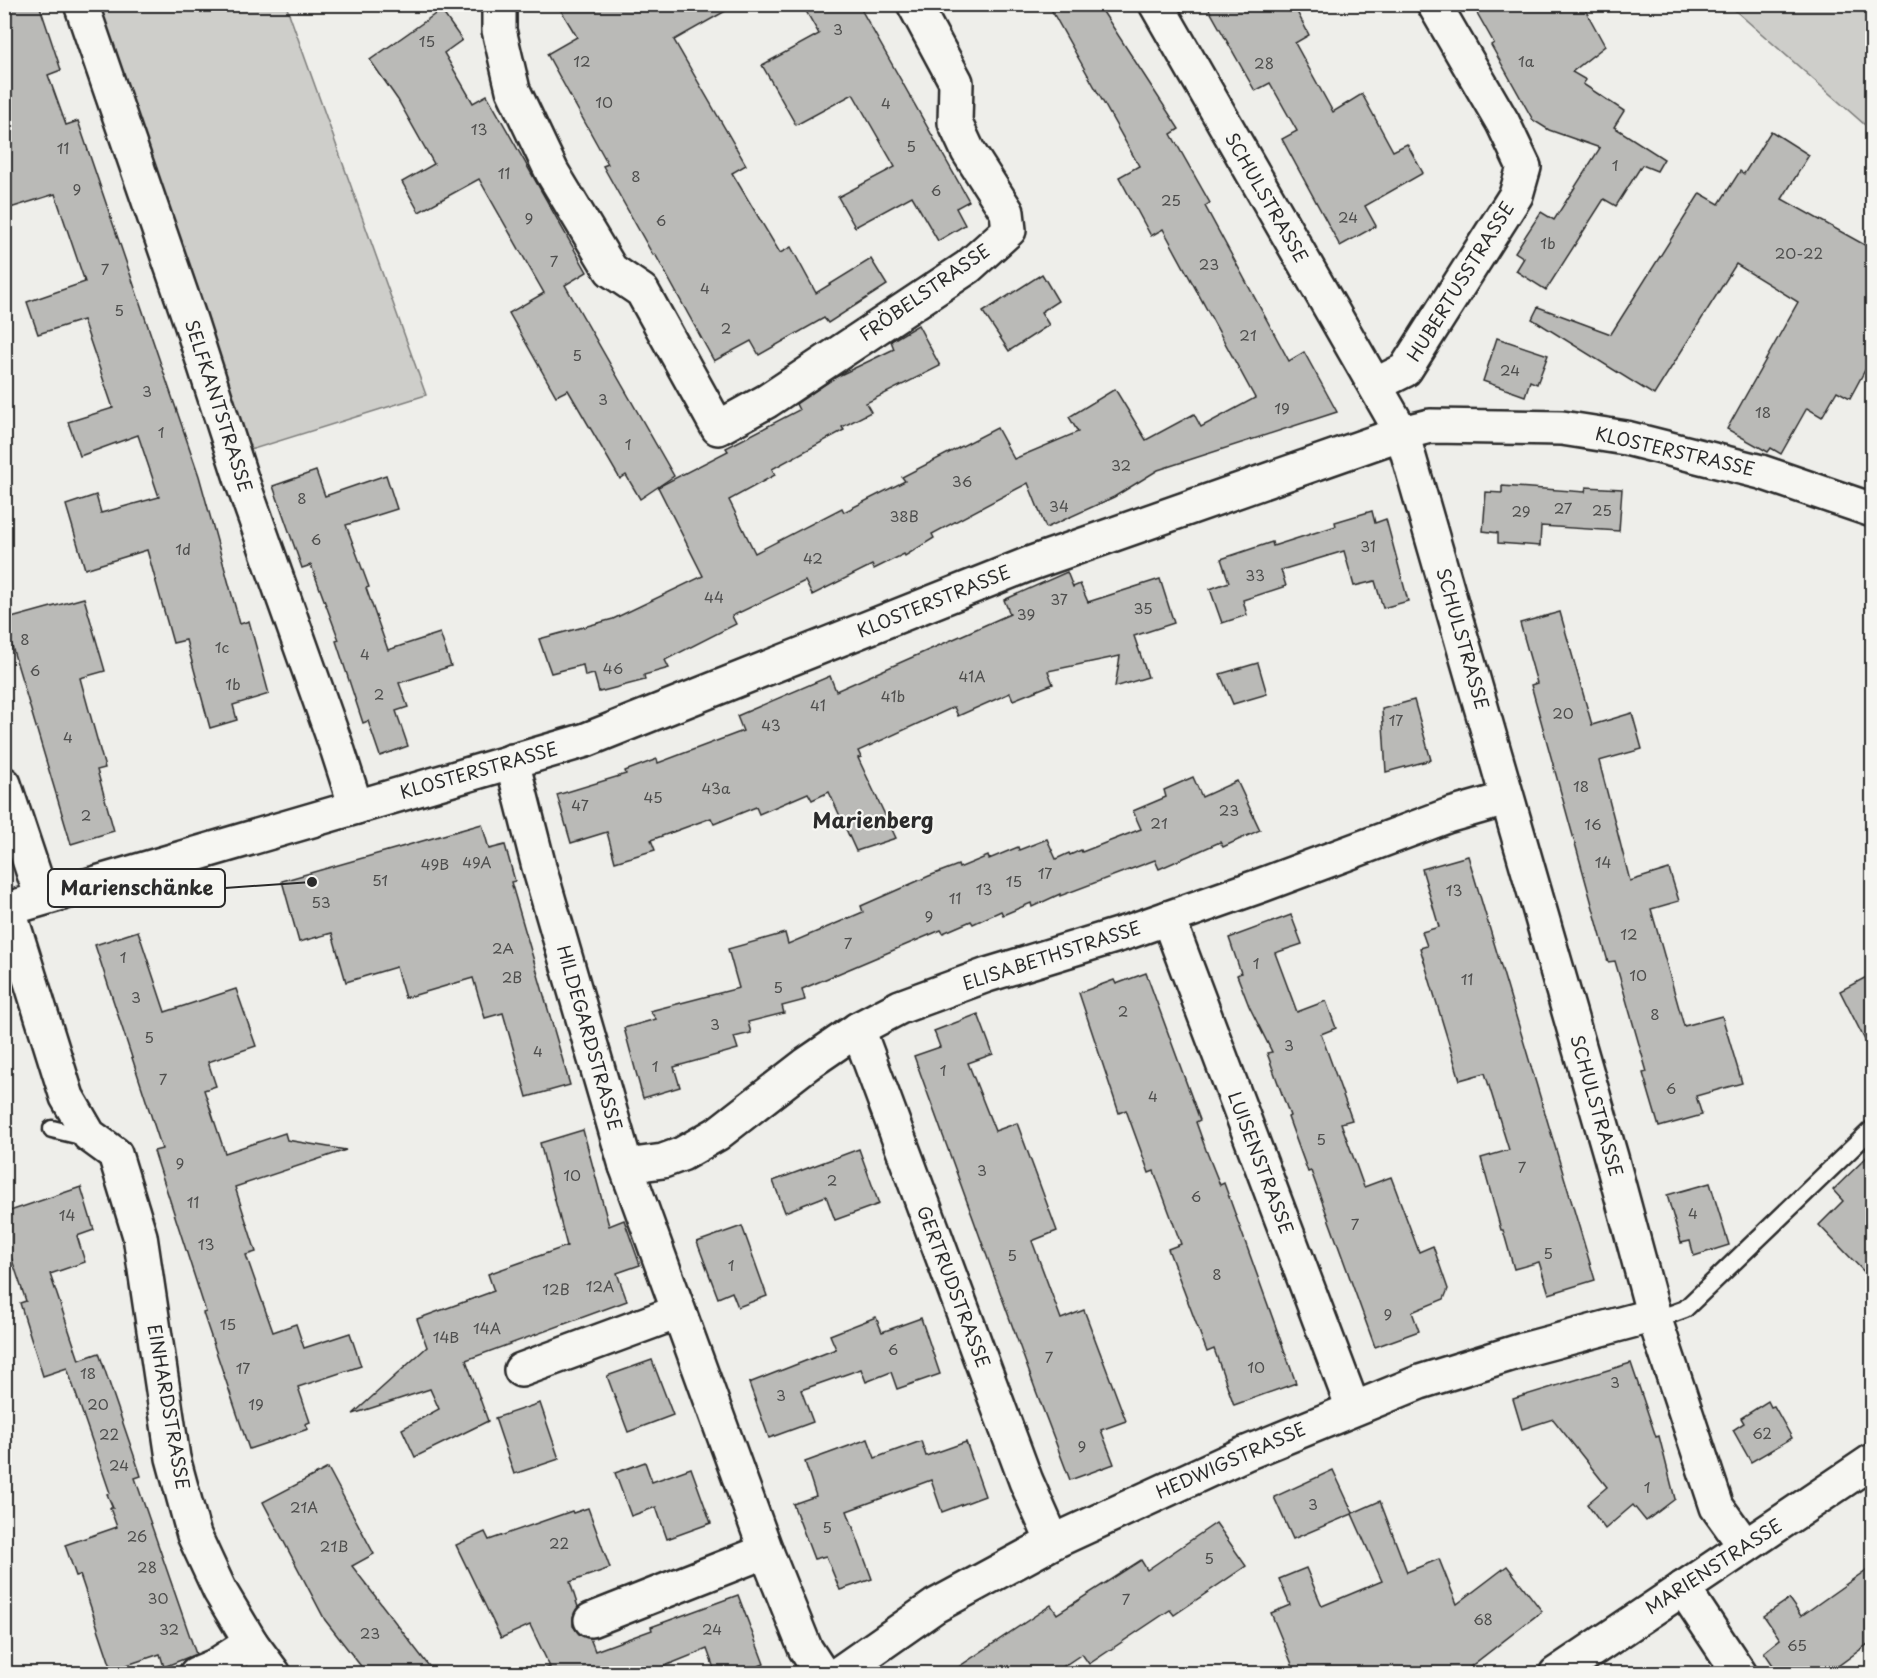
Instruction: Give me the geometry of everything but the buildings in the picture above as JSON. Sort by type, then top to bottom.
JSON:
[{"type":"street","name":"SELFKANTSTRASSE","points":[[81,4],[190,320],[241,478],[356,807]]},
{"type":"street","name":"FRÖBELSTRASSE","points":[[499,4],[498,23],[513,90],[552,172],[611,270],[642,291],[718,428],[767,401],[968,267],[1009,230],[1007,212],[968,152],[955,123],[956,82],[914,4]]},
{"type":"street","name":"SCHULSTRASSE","points":[[1156,4],[1402,433],[1611,1157],[1654,1317],[1717,1508],[1745,1546]]},
{"type":"street","name":"HUBERTUSSTRASSE","points":[[1375,385],[1406,370],[1516,195],[1524,167],[1503,123],[1434,4]]},
{"type":"street","name":"KLOSTERSTRASSE","points":[[6,909],[586,740],[1029,564],[1402,433],[1430,426],[1562,428],[1626,438],[1761,472],[1872,510]]},
{"type":"street","name":"HILDEGARDSTRASSE","points":[[512,761],[539,867],[626,1166],[766,1551],[806,1648],[822,1674]]},
{"type":"street","points":[[4,784],[42,898]]},
{"type":"street","name":"ELISABETHSTRASSE","points":[[626,1166],[663,1161],[682,1154],[717,1134],[807,1064],[858,1029],[900,1007],[987,975],[1131,931],[1447,816],[1506,799]]},
{"type":"street","name":"EINHARDSTRASSE","points":[[6,909],[67,1097],[89,1135],[115,1154],[142,1242],[173,1458],[194,1535],[220,1591],[274,1674]]},
{"type":"street","name":"LUISENSTRASSE","points":[[1168,918],[1353,1408]]},
{"type":"street","name":"GERTRUDSTRASSE","points":[[858,1029],[1026,1481],[1053,1542]]},
{"type":"street","points":[[521,1370],[678,1312]]},
{"type":"street","name":"HEDWIGSTRASSE","points":[[838,1674],[935,1606],[1053,1542],[1199,1474],[1420,1382],[1523,1350],[1654,1317]]},
{"type":"street","name":"MARIENSTRASSE","points":[[1556,1674],[1872,1461]]},
{"type":"street","points":[[591,1620],[766,1551]]},
{"type":"street","points":[[1683,1588],[1740,1674]]},
{"type":"street","points":[[196,1674],[252,1643]]},
{"type":"lane","name":"EINHARDSTRASSE","points":[[52,1129],[81,1136],[89,1135]]},
{"type":"lane","points":[[1654,1317],[1685,1309],[1872,1129]]},
{"type":"shaded area","points":[[94,5],[286,5],[426,395],[247,451]]},
{"type":"shaded area","points":[[1729,5],[1872,5],[1872,131]]},
{"type":"place","name":"Marienschänke","points":[[312,882]]},
{"type":"district","name":"Marienberg","points":[[873,821]]}]
